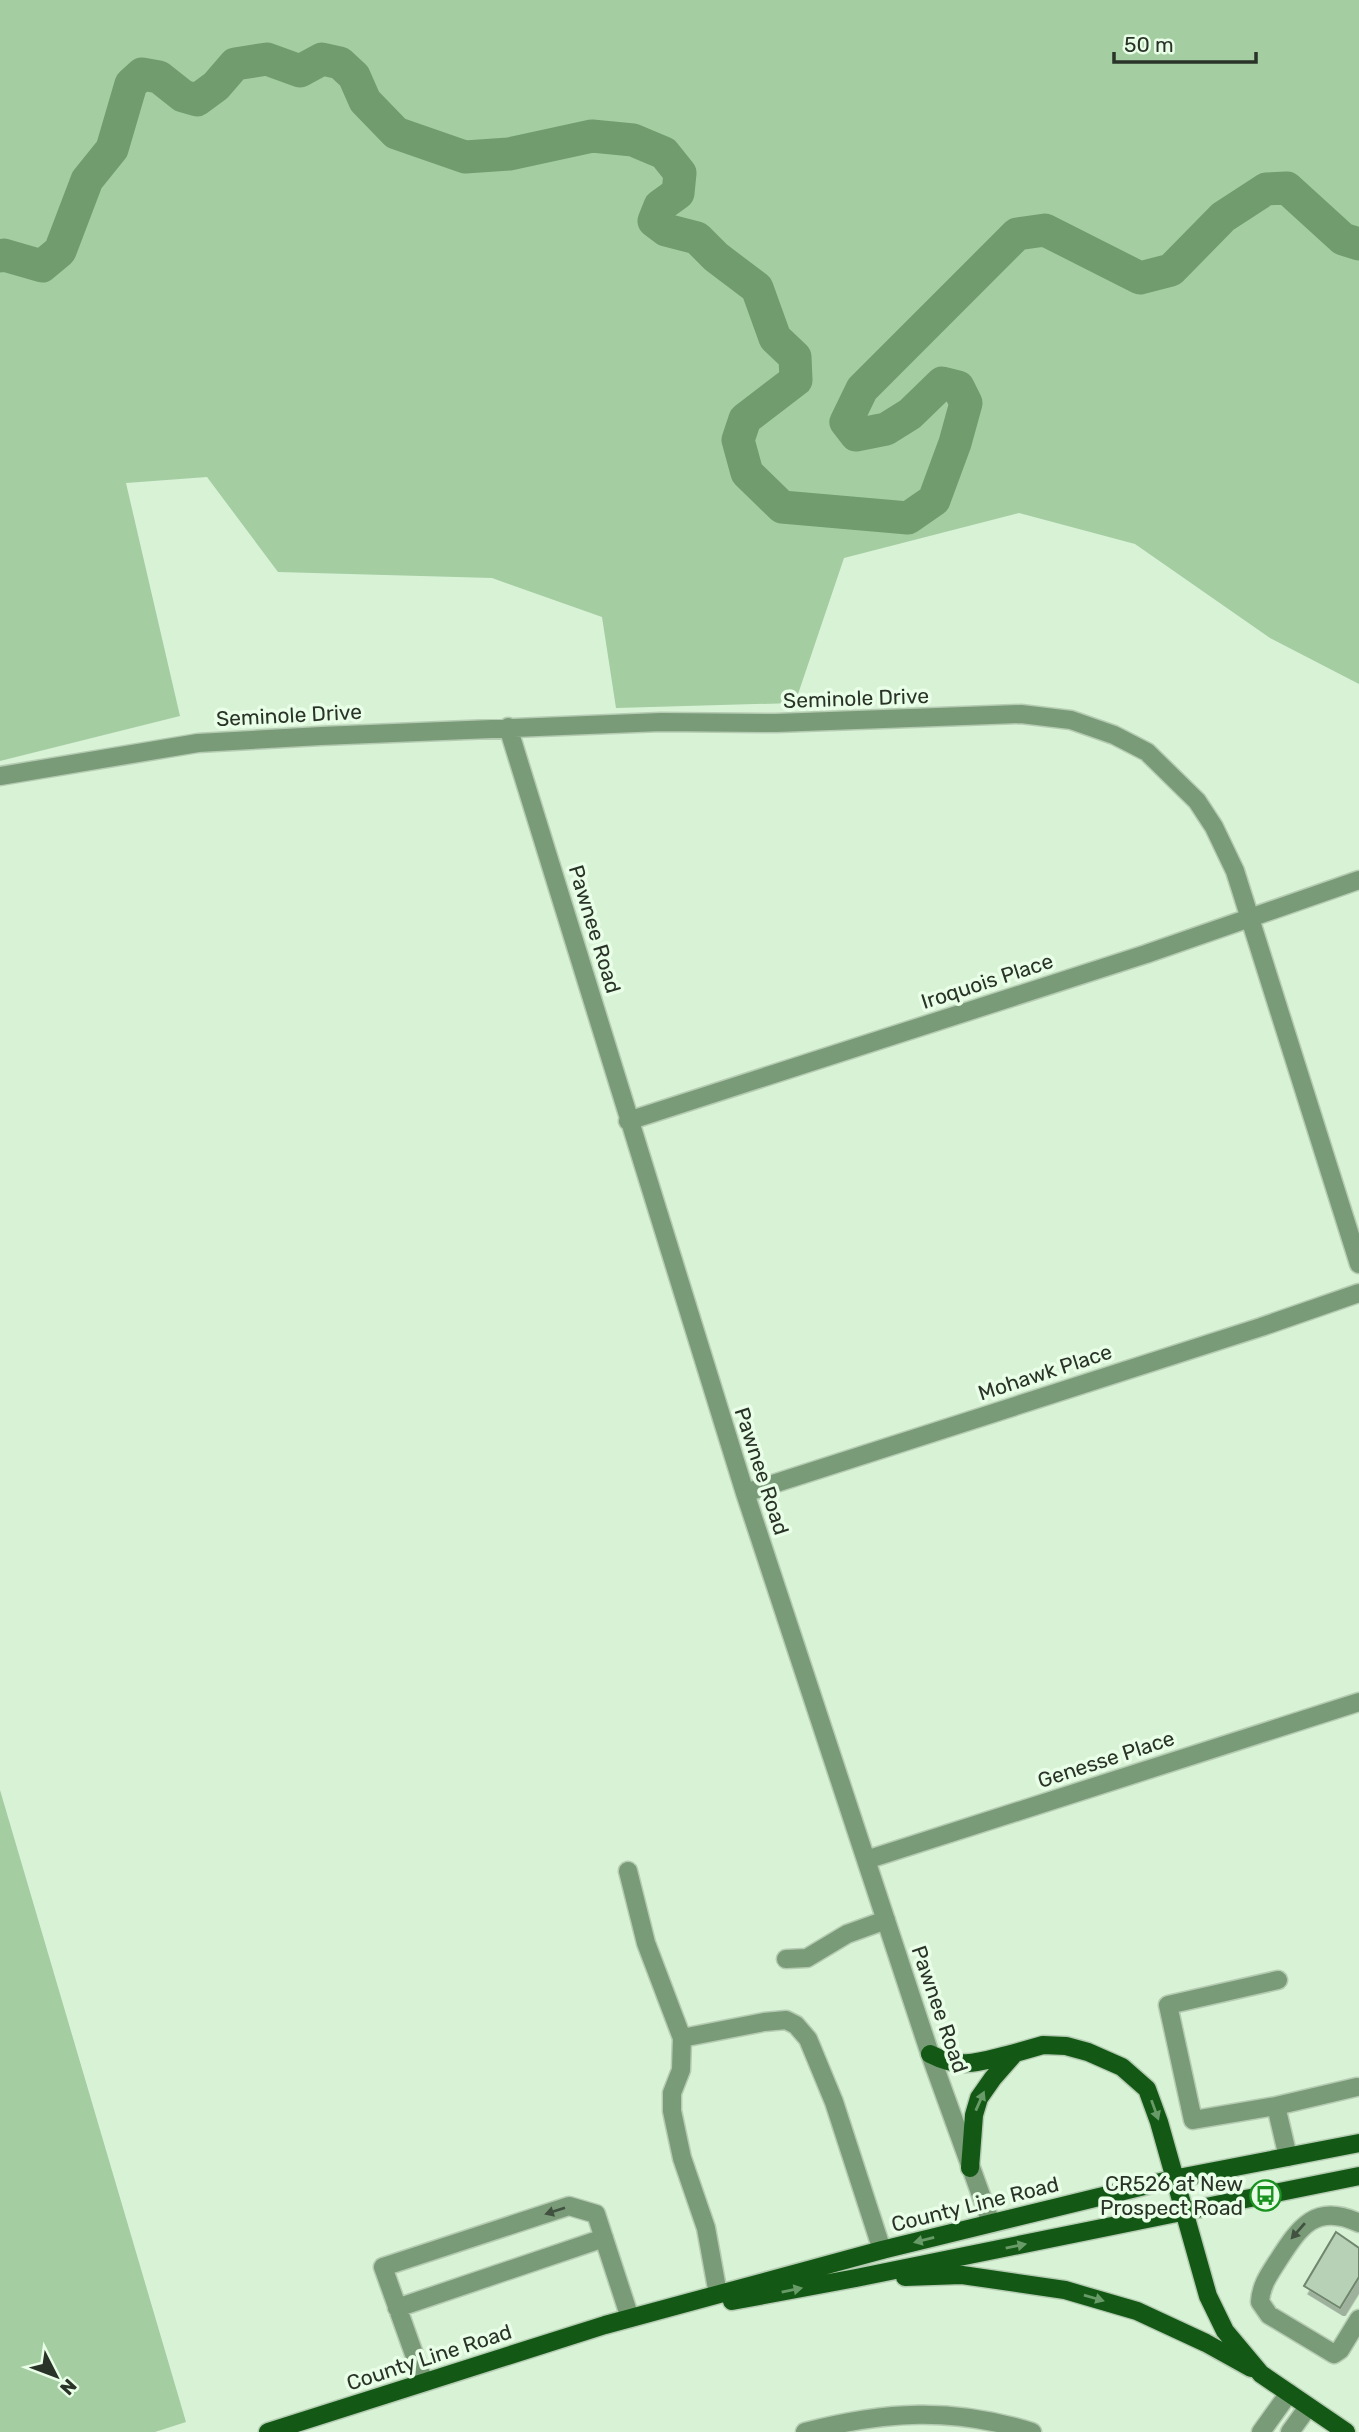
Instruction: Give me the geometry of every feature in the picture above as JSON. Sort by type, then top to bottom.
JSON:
[{"type":"main road","points":[[930,2054],[945,2062],[961,2065],[1043,2045],[1066,2046],[1088,2052],[1122,2067],[1147,2089],[1159,2122],[1208,2296],[1225,2331],[1261,2374]]},
{"type":"main road","points":[[970,2168],[974,2115],[979,2098],[1015,2053]]},
{"type":"main road","name":"County Line Road","points":[[268,2432],[605,2325],[882,2250],[1173,2179],[1359,2143]]},
{"type":"main road","name":"County Line Road","points":[[605,2325],[856,2278],[1359,2176]]},
{"type":"main road","points":[[856,2278],[961,2275],[1065,2290],[1137,2311],[1206,2343],[1261,2374],[1346,2432]]},
{"type":"street","name":"Seminole Drive","points":[[0,776],[198,743],[508,727],[661,722],[776,723],[1021,713],[1071,720],[1114,735],[1147,752],[1197,801],[1214,827],[1235,871],[1359,1264]]},
{"type":"street","name":"Pawnee Road","points":[[508,727],[745,1493],[930,2054],[991,2223]]},
{"type":"street","name":"Iroquois Place","points":[[628,1121],[1146,954],[1359,880]]},
{"type":"street","name":"Mohawk Place","points":[[745,1493],[1359,1293]]},
{"type":"street","name":"Genesse Place","points":[[866,1860],[1359,1703]]},
{"type":"street","points":[[628,1871],[646,1943],[682,2038],[681,2070],[672,2092],[672,2111],[682,2158],[706,2228],[718,2294]]},
{"type":"street","points":[[786,1959],[807,1958],[847,1934],[886,1920]]},
{"type":"street","points":[[1279,1980],[1168,2005],[1193,2120],[1276,2106],[1357,2087]]},
{"type":"street","points":[[682,2038],[764,2022],[786,2020],[796,2025],[808,2039],[834,2102],[882,2250]]},
{"type":"street","points":[[1276,2106],[1288,2157]]},
{"type":"street","points":[[424,2382],[383,2267],[569,2206],[596,2214],[630,2318]]},
{"type":"street","points":[[1359,2223],[1341,2214],[1308,2220],[1296,2231],[1261,2288],[1260,2302],[1269,2315],[1334,2354],[1340,2350],[1359,2319]]},
{"type":"street","points":[[397,2308],[604,2238]]},
{"type":"street","points":[[1261,2432],[1289,2393]]},
{"type":"street","points":[[1290,2432],[1308,2407]]},
{"type":"street","points":[[805,2432],[846,2421],[901,2414],[955,2414],[1032,2432]]},
{"type":"green space","points":[[0,0],[1359,0],[1359,684],[1270,638],[1135,544],[1019,513],[844,558],[795,703],[616,708],[602,617],[492,578],[278,572],[207,477],[126,483],[180,716],[0,761]]},
{"type":"green space","points":[[0,1790],[186,2422],[155,2432],[0,2432]]},
{"type":"building","points":[[1336,2232],[1359,2248],[1359,2277],[1340,2308],[1304,2286]]},
{"type":"waterway","points":[[0,256],[42,266],[60,251],[87,180],[112,149],[131,84],[142,74],[159,77],[183,96],[197,100],[216,86],[235,64],[267,59],[300,71],[322,59],[340,63],[354,76],[365,101],[396,133],[465,157],[509,154],[592,136],[633,140],[664,153],[680,173],[678,193],[660,206],[654,221],[666,230],[697,238],[716,257],[757,288],[775,338],[795,357],[796,380],[745,419],[738,440],[747,473],[782,507],[908,518],[934,500],[966,403],[958,387],[942,383],[910,414],[886,429],[856,435],[846,422],[862,389],[1017,234],[1045,230],[1140,278],[1171,270],[1223,217],[1266,189],[1287,188],[1343,239],[1359,244]]},
{"type":"place","name":"CR526 at New Prospect Road","points":[[1266,2195]]}]
